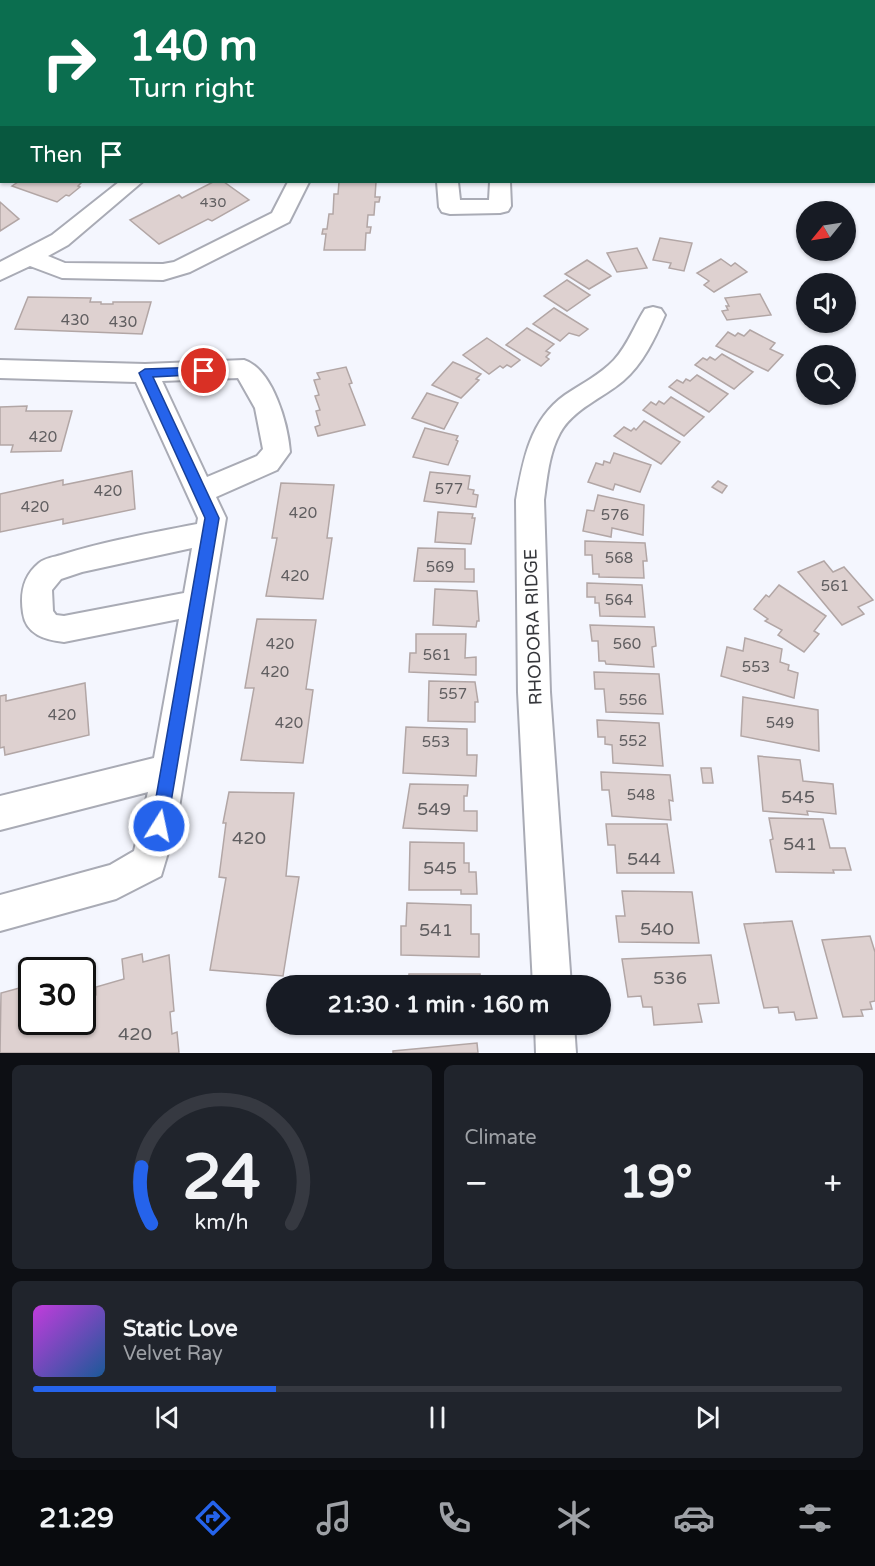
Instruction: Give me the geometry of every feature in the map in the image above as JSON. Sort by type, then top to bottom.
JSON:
[{"type":"street","points":[[15,0],[26,0]]},
{"type":"street","points":[[0,272],[60,240],[130,183]]},
{"type":"street","points":[[30,257],[62,270],[163,272],[182,267],[281,217],[298,183]]},
{"type":"street","points":[[448,183],[450,207],[500,206],[500,183]]},
{"type":"street","name":"RHODORA RIDGE","points":[[551,975],[534,692],[531,521],[534,477],[549,428],[580,398],[615,373],[639,347],[653,315]]},
{"type":"street","points":[[0,369],[145,373],[244,369],[256,382],[277,435],[277,452],[267,463],[200,492]]},
{"type":"street","points":[[0,913],[116,881],[148,863],[159,826],[212,518],[145,373]]},
{"type":"street","points":[[197,603],[64,629],[48,627],[38,615],[37,586],[51,570],[82,560],[209,533]]},
{"type":"street","points":[[0,813],[168,771]]},
{"type":"street","points":[[555,1035],[556,1053]]},
{"type":"building","points":[[16,183],[81,183],[78,186],[80,187],[69,196],[66,195],[57,202],[12,186]]},
{"type":"building","points":[[211,183],[225,183],[249,200],[212,221],[208,219],[159,244],[130,220],[179,195],[182,198]]},
{"type":"building","points":[[339,183],[376,183],[375,197],[380,197],[379,202],[375,202],[374,215],[368,215],[367,227],[371,227],[370,233],[366,233],[365,250],[324,250],[326,234],[322,234],[323,229],[327,229],[329,214],[333,214],[334,194],[338,194]]},
{"type":"building","points":[[0,202],[19,219],[0,231]]},
{"type":"building","points":[[660,238],[692,243],[684,271],[669,268],[671,263],[653,260]]},
{"type":"building","points":[[637,248],[647,268],[617,272],[607,253]]},
{"type":"building","points":[[721,259],[731,266],[735,263],[747,272],[714,292],[704,285],[709,281],[697,273]]},
{"type":"building","points":[[587,260],[611,276],[589,289],[565,274]]},
{"type":"building","points":[[567,280],[590,295],[567,311],[544,296]]},
{"type":"building","points":[[760,294],[771,315],[727,320],[722,311],[728,310],[726,306],[729,306],[725,298]]},
{"type":"building","points":[[28,297],[91,298],[90,302],[101,302],[101,304],[151,302],[142,334],[15,329]]},
{"type":"building","points":[[554,308],[588,329],[579,336],[569,333],[560,341],[533,324]]},
{"type":"building","points":[[527,328],[554,344],[546,351],[550,353],[546,357],[549,359],[541,366],[506,345]]},
{"type":"building","points":[[750,330],[775,343],[770,349],[783,355],[768,371],[716,346],[728,332],[735,336],[738,333],[744,336]]},
{"type":"building","points":[[487,338],[520,360],[511,367],[500,366],[489,374],[463,355]]},
{"type":"building","points":[[722,354],[753,372],[734,389],[695,365],[703,358],[707,360],[710,357],[715,360]]},
{"type":"building","points":[[453,362],[481,374],[476,379],[479,380],[461,398],[432,385]]},
{"type":"building","points":[[346,367],[352,383],[349,384],[365,425],[318,436],[315,427],[320,425],[316,411],[320,410],[315,396],[319,395],[314,380],[320,379],[317,373]]},
{"type":"building","points":[[697,375],[728,394],[709,412],[669,387],[677,380],[683,383],[686,379],[690,381]]},
{"type":"building","points":[[427,393],[458,403],[444,429],[412,418]]},
{"type":"building","points":[[671,397],[704,417],[684,436],[643,410],[651,402],[656,405],[659,401],[664,404]]},
{"type":"building","points":[[27,406],[26,411],[72,411],[61,451],[11,452],[13,445],[0,445],[0,407]]},
{"type":"building","points":[[644,421],[680,442],[661,464],[614,436],[624,427],[631,431],[634,428],[636,430]]},
{"type":"building","points":[[425,428],[458,436],[448,465],[413,457]]},
{"type":"building","points":[[614,453],[651,465],[640,492],[615,484],[613,490],[588,482],[596,463],[603,465],[604,461],[610,463]]},
{"type":"building","points":[[132,471],[135,509],[63,524],[63,519],[0,532],[0,494],[63,480],[63,485]]},
{"type":"building","points":[[430,472],[470,476],[468,489],[474,490],[473,494],[478,495],[476,507],[424,501]]},
{"type":"building","points":[[718,481],[727,486],[722,493],[712,487]]},
{"type":"building","points":[[281,483],[334,485],[327,538],[332,538],[323,599],[266,596],[277,538],[272,538]]},
{"type":"building","points":[[598,495],[644,505],[643,535],[612,528],[611,537],[583,531],[587,510],[594,511]]},
{"type":"building","points":[[438,512],[473,514],[472,518],[475,518],[471,544],[435,542]]},
{"type":"building","points":[[585,541],[645,543],[647,561],[643,561],[644,578],[599,577],[599,574],[593,574],[592,555],[585,555]]},
{"type":"building","points":[[418,548],[465,549],[465,569],[474,569],[474,582],[414,581]]},
{"type":"building","points":[[824,561],[833,572],[844,567],[873,600],[858,607],[864,614],[842,625],[798,572]]},
{"type":"building","points":[[587,583],[642,585],[645,617],[600,616],[599,603],[595,603],[595,597],[587,597]]},
{"type":"building","points":[[779,585],[826,616],[814,631],[819,634],[804,652],[778,635],[782,630],[765,621],[768,619],[754,609]]},
{"type":"building","points":[[435,589],[477,591],[479,621],[476,627],[433,625]]},
{"type":"building","points":[[257,619],[316,620],[306,689],[313,690],[303,763],[241,760],[254,688],[245,688]]},
{"type":"building","points":[[590,625],[654,627],[656,646],[652,647],[654,667],[606,664],[605,661],[599,661],[598,641],[592,641]]},
{"type":"building","points":[[416,634],[466,634],[465,658],[476,657],[476,675],[409,672],[410,653],[416,653]]},
{"type":"building","points":[[745,638],[782,649],[780,662],[789,665],[788,670],[798,673],[794,698],[721,676],[727,647],[743,651]]},
{"type":"building","points":[[594,672],[659,674],[663,714],[606,712],[604,689],[595,689]]},
{"type":"building","points":[[429,681],[475,682],[478,702],[475,702],[475,722],[428,721]]},
{"type":"building","points":[[85,683],[89,735],[5,755],[4,747],[0,748],[0,696],[6,695],[6,701]]},
{"type":"building","points":[[743,697],[818,710],[819,751],[741,736]]},
{"type":"building","points":[[597,720],[659,723],[663,766],[613,763],[612,745],[605,744],[605,737],[598,737]]},
{"type":"building","points":[[406,727],[467,729],[467,755],[477,755],[476,776],[403,773]]},
{"type":"building","points":[[758,756],[800,760],[803,781],[833,784],[836,814],[807,811],[808,815],[763,811]]},
{"type":"building","points":[[701,768],[711,768],[713,783],[703,783]]},
{"type":"building","points":[[601,772],[670,775],[673,801],[669,800],[671,820],[612,816],[609,790],[602,790]]},
{"type":"building","points":[[410,784],[468,785],[467,796],[464,796],[464,811],[477,811],[477,831],[403,828]]},
{"type":"building","points":[[229,792],[294,793],[286,876],[299,877],[283,975],[210,970],[226,878],[219,877],[226,823],[223,823]]},
{"type":"building","points":[[769,818],[823,819],[830,848],[845,848],[851,870],[833,870],[834,873],[776,872],[770,840],[773,839]]},
{"type":"building","points":[[606,824],[667,824],[674,873],[617,873],[615,845],[608,845]]},
{"type":"building","points":[[410,842],[464,843],[464,863],[469,863],[469,872],[476,872],[477,894],[461,894],[461,890],[409,890]]},
{"type":"building","points":[[622,891],[692,892],[699,943],[619,942],[616,916],[625,916]]},
{"type":"building","points":[[407,903],[471,905],[471,934],[479,934],[479,957],[401,955],[401,926],[406,926]]},
{"type":"building","points":[[792,921],[817,1018],[796,1020],[794,1012],[779,1013],[778,1007],[764,1008],[744,924]]},
{"type":"building","points":[[870,936],[875,952],[875,1001],[870,1002],[872,1009],[861,1010],[863,1016],[843,1017],[822,940]]},
{"type":"building","points":[[142,954],[143,962],[169,955],[174,1011],[170,1012],[172,1034],[177,1032],[179,1053],[0,1053],[1,993],[18,988],[18,1035],[96,1035],[96,987],[124,979],[122,959]]},
{"type":"building","points":[[711,955],[719,1003],[698,1004],[702,1022],[654,1025],[652,1007],[643,1007],[641,996],[628,997],[622,959]]},
{"type":"building","points":[[480,974],[480,975],[409,975]]},
{"type":"building","points":[[477,1043],[478,1053],[393,1053],[393,1051]]},
{"type":"route","points":[[159,826],[212,518],[145,373],[204,371]]}]
